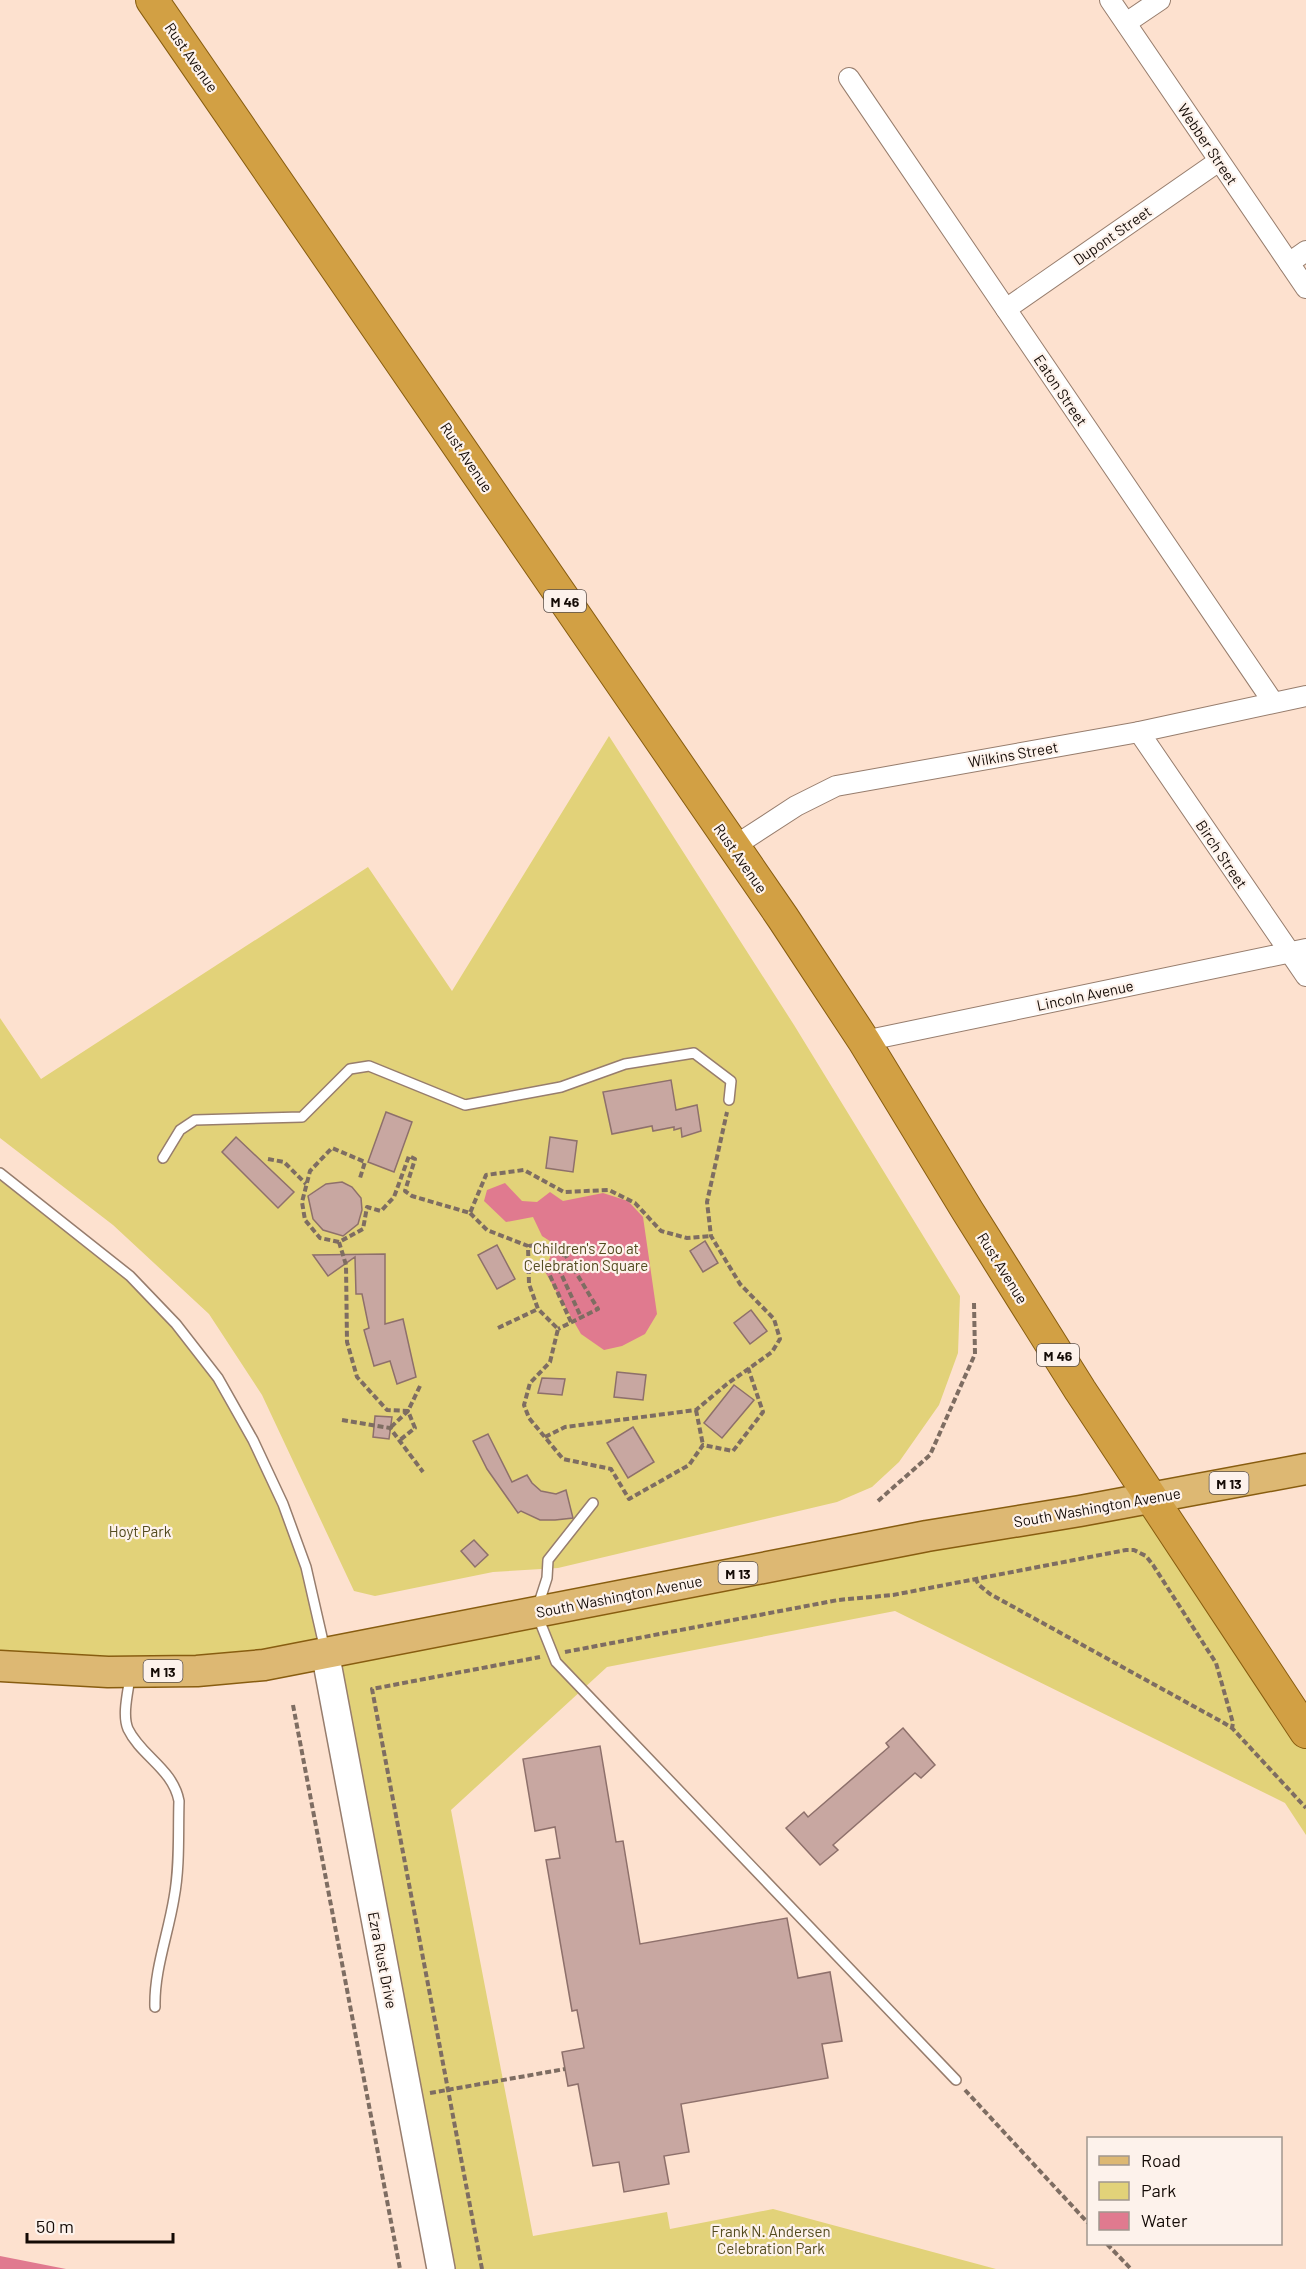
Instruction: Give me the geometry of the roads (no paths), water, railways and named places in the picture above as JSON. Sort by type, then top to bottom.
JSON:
[{"type":"highway","name":"Rust Avenue","points":[[152,0],[864,1041],[1010,1280],[1306,1732]]},
{"type":"main road","name":"South Washington Avenue","points":[[0,1666],[130,1672],[197,1671],[264,1665],[927,1536],[1306,1469]]},
{"type":"main road","name":"Ezra Rust Drive","points":[[325,1652],[441,2269]]},
{"type":"street","name":"Webber Street","points":[[1110,0],[1306,288]]},
{"type":"street","points":[[1126,23],[1160,0]]},
{"type":"street","name":"Eaton Street","points":[[849,78],[1273,702]]},
{"type":"street","name":"Dupont Street","points":[[1006,309],[1219,161]]},
{"type":"street","points":[[1289,263],[1306,251]]},
{"type":"street","name":"Wilkins Street","points":[[733,847],[796,806],[836,786],[1138,732],[1306,696]]},
{"type":"street","name":"Birch Street","points":[[1138,732],[1298,951],[1306,976]]},
{"type":"street","name":"Lincoln Avenue","points":[[864,1041],[1298,951]]},
{"type":"lane","points":[[163,1158],[180,1130],[195,1120],[302,1117],[351,1069],[369,1066],[465,1105],[561,1087],[625,1064],[694,1053],[731,1082],[729,1100]]},
{"type":"lane","points":[[0,1173],[130,1276],[176,1324],[218,1378],[253,1440],[283,1504],[306,1567],[325,1652]]},
{"type":"lane","points":[[593,1503],[548,1560],[547,1578],[536,1611],[556,1662],[956,2080]]},
{"type":"lane","points":[[130,1672],[126,1716],[128,1728],[138,1743],[171,1779],[179,1801],[177,1880],[169,1926],[155,1979],[155,2007]]},
{"type":"water","points":[[505,1183],[522,1201],[537,1202],[550,1192],[563,1201],[603,1193],[628,1201],[643,1217],[657,1314],[645,1334],[622,1346],[604,1350],[581,1334],[544,1270],[556,1245],[542,1236],[533,1217],[506,1222],[484,1201],[487,1190]]},
{"type":"water","points":[[0,2256],[66,2269],[0,2269]]},
{"type":"park label","name":"Children's Zoo at Celebration Square","points":[[586,1256]]},
{"type":"park label","name":"Hoyt Park","points":[[140,1531]]},
{"type":"park label","name":"Frank N. Andersen Celebration Park","points":[[771,2240]]}]
